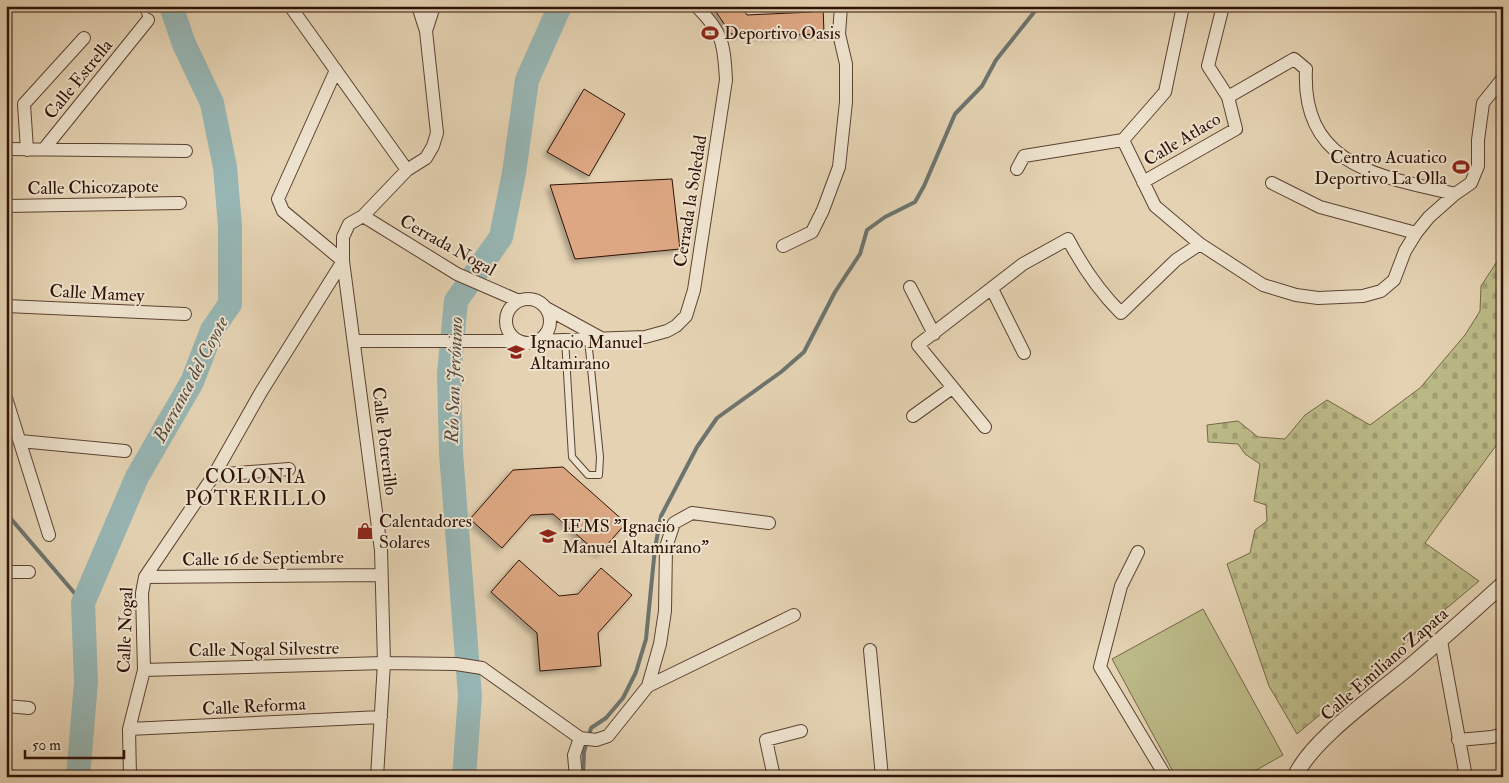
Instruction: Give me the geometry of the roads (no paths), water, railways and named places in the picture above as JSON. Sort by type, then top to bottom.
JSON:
[{"type":"street","points":[[290,6],[407,170]]},
{"type":"street","points":[[418,6],[426,32]]},
{"type":"street","points":[[426,32],[434,6]]},
{"type":"street","name":"Cerrada la Soledad","points":[[537,341],[645,337],[676,326],[686,316],[690,305],[726,80],[725,57],[721,36],[710,20],[696,6]]},
{"type":"street","points":[[783,246],[812,232],[823,210],[839,167],[846,102],[846,64],[839,34],[841,6]]},
{"type":"street","points":[[1017,169],[1024,156],[1123,140],[1164,92],[1183,6]]},
{"type":"street","points":[[1223,6],[1208,66],[1228,97]]},
{"type":"street","name":"Calle Estrella","points":[[44,149],[148,20]]},
{"type":"street","name":"Calle Potrerillo","points":[[377,777],[384,664],[381,550],[343,261],[343,237],[350,224],[363,216],[407,170],[426,158],[433,146],[437,133],[426,32]]},
{"type":"street","points":[[27,150],[24,104],[84,38]]},
{"type":"street","name":"Calle Atlaco","points":[[1143,182],[1236,129],[1228,97],[1294,59],[1306,70],[1305,89],[1313,124],[1326,143],[1364,170],[1456,194]]},
{"type":"street","points":[[336,70],[278,199],[283,211],[343,261]]},
{"type":"street","points":[[1123,140],[1155,206],[1200,244],[1263,285],[1296,295],[1318,298],[1363,296],[1381,291],[1394,280],[1405,251],[1416,233],[1429,217],[1471,183],[1478,166],[1478,140],[1483,103],[1503,78]]},
{"type":"street","points":[[6,150],[186,151]]},
{"type":"street","points":[[1272,183],[1320,207],[1416,233]]},
{"type":"street","name":"Calle Chicozapote","points":[[6,206],[180,204]]},
{"type":"street","name":"Cerrada Nogal","points":[[363,216],[457,274],[519,301]]},
{"type":"street","points":[[985,427],[918,345],[1023,264],[1068,239],[1079,261],[1106,298],[1121,312],[1176,260],[1200,244]]},
{"type":"street","name":"Calle Nogal","points":[[130,777],[129,729],[144,670],[142,593],[145,577],[214,475],[261,392],[343,261]]},
{"type":"street","points":[[910,287],[934,334]]},
{"type":"street","points":[[992,289],[1024,353]]},
{"type":"street","points":[[518,341],[508,331],[506,317],[512,305],[519,301],[534,300],[593,338]]},
{"type":"street","name":"Calle Mamey","points":[[6,306],[185,314]]},
{"type":"street","points":[[354,340],[518,341],[528,343],[537,341],[548,330],[549,316],[546,308]]},
{"type":"street","points":[[913,416],[952,388]]},
{"type":"street","points":[[6,398],[49,535]]},
{"type":"street","points":[[20,441],[124,451]]},
{"type":"street","points":[[214,475],[289,469]]},
{"type":"street","points":[[576,777],[574,755],[580,738],[596,740],[608,736],[648,686],[660,644],[665,611],[666,547],[674,523],[692,513],[769,523]]},
{"type":"street","points":[[1138,552],[1121,586],[1100,667],[1166,777]]},
{"type":"street","points":[[6,572],[29,572]]},
{"type":"street","name":"Calle 16 de Septiembre","points":[[145,577],[381,574]]},
{"type":"street","name":"Calle Emiliano Zapata","points":[[1301,773],[1345,719],[1441,641],[1503,584]]},
{"type":"street","points":[[648,686],[794,615]]},
{"type":"street","points":[[1441,641],[1466,777]]},
{"type":"street","points":[[870,650],[882,777]]},
{"type":"street","name":"Calle Nogal Silvestre","points":[[144,670],[384,664],[456,664],[482,668],[580,738]]},
{"type":"street","points":[[6,706],[29,708]]},
{"type":"street","name":"Calle Reforma","points":[[129,729],[381,717]]},
{"type":"street","points":[[774,777],[766,740],[802,731]]},
{"type":"street","points":[[1458,740],[1492,737],[1503,734]]},
{"type":"lane","name":"Calle Estrella","points":[[142,6],[148,20]]},
{"type":"lane","points":[[565,339],[572,457],[588,475],[599,475],[600,457],[593,338]]},
{"type":"waterway","name":"Barranca del Coyote","points":[[78,777],[86,682],[83,603],[137,477],[192,382],[212,330],[230,304],[230,226],[225,167],[212,103],[184,44],[171,6]]},
{"type":"waterway","name":"Río San Jerónimo","points":[[464,777],[470,696],[451,453],[449,374],[456,301],[501,237],[514,173],[527,80],[560,6]]},
{"type":"waterway","points":[[583,777],[584,752],[591,728],[606,718],[623,698],[636,672],[646,639],[655,548],[661,516],[697,447],[717,418],[781,372],[804,352],[835,292],[860,254],[867,230],[885,217],[915,202],[924,186],[955,114],[982,86],[996,60],[1039,6]]},
{"type":"waterway","points":[[6,513],[83,603]]},
{"type":"place","name":"Deportivo Oasis","points":[[710,33]]},
{"type":"place","name":"Centro Acuatico Deportivo La Olla","points":[[1461,167]]},
{"type":"place","name":"Ignacio Manuel Altamirano","points":[[516,352]]},
{"type":"place","name":"Calentadores Solares","points":[[365,531]]},
{"type":"place","name":"IEMS \"Ignacio Manuel Altamirano\"","points":[[548,536]]},
{"type":"district","name":"COLONIA POTRERILLO","points":[[256,487]]}]
